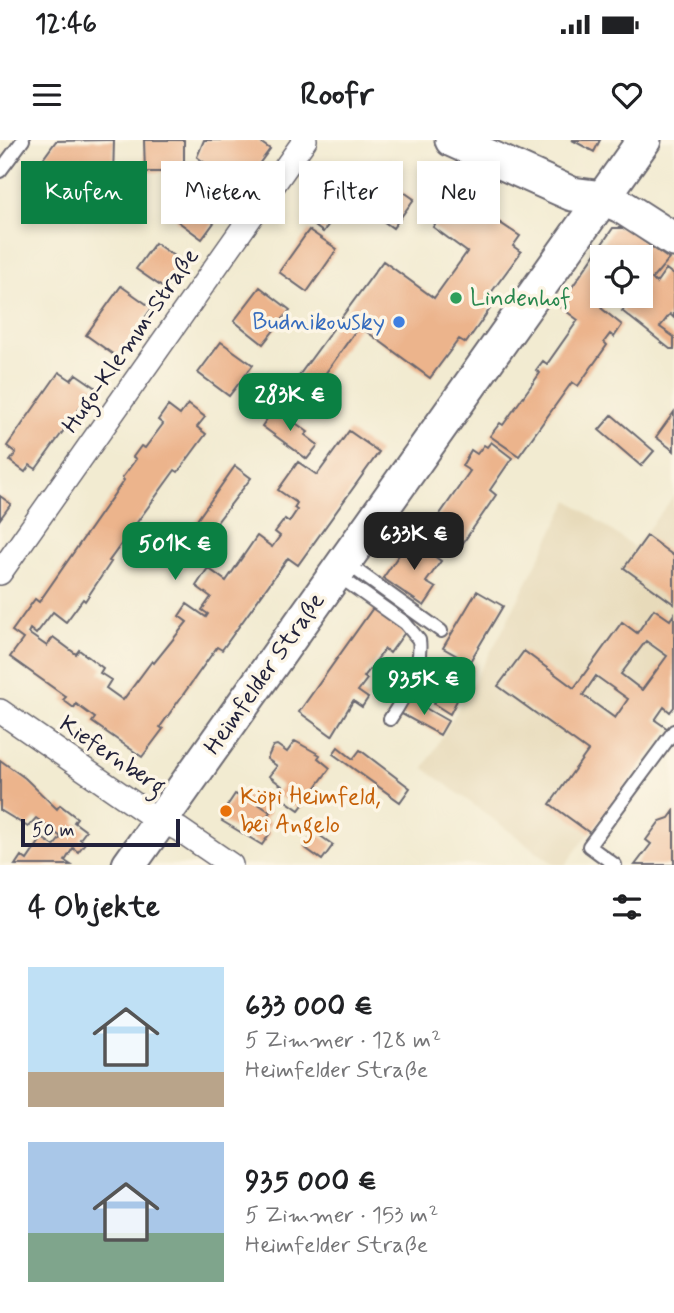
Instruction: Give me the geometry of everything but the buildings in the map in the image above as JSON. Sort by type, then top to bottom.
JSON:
[{"type":"street","name":"Hugo-Klemm-Straße","points":[[0,573],[305,140]]},
{"type":"street","points":[[452,140],[572,194],[603,198],[643,217],[674,240]]},
{"type":"street","name":"Heimfelder Straße","points":[[129,865],[644,140]]},
{"type":"street","name":"Kiefernberg","points":[[0,711],[231,865]]},
{"type":"lane","points":[[0,171],[23,140]]},
{"type":"lane","points":[[341,568],[441,631]]},
{"type":"lane","points":[[341,568],[405,623],[419,640],[415,668],[390,719]]},
{"type":"lane","points":[[615,865],[589,846],[674,730]]},
{"type":"shaded area","points":[[674,496],[674,714],[664,708],[656,720],[668,729],[565,865],[555,865],[424,768],[499,637],[569,500],[634,547]]},
{"type":"place","name":"Lindenhof","points":[[456,298]]},
{"type":"place","name":"Budnikowsky","points":[[399,322]]},
{"type":"place","name":"Köpi Heimfeld, bei Angelo","points":[[226,811]]}]
